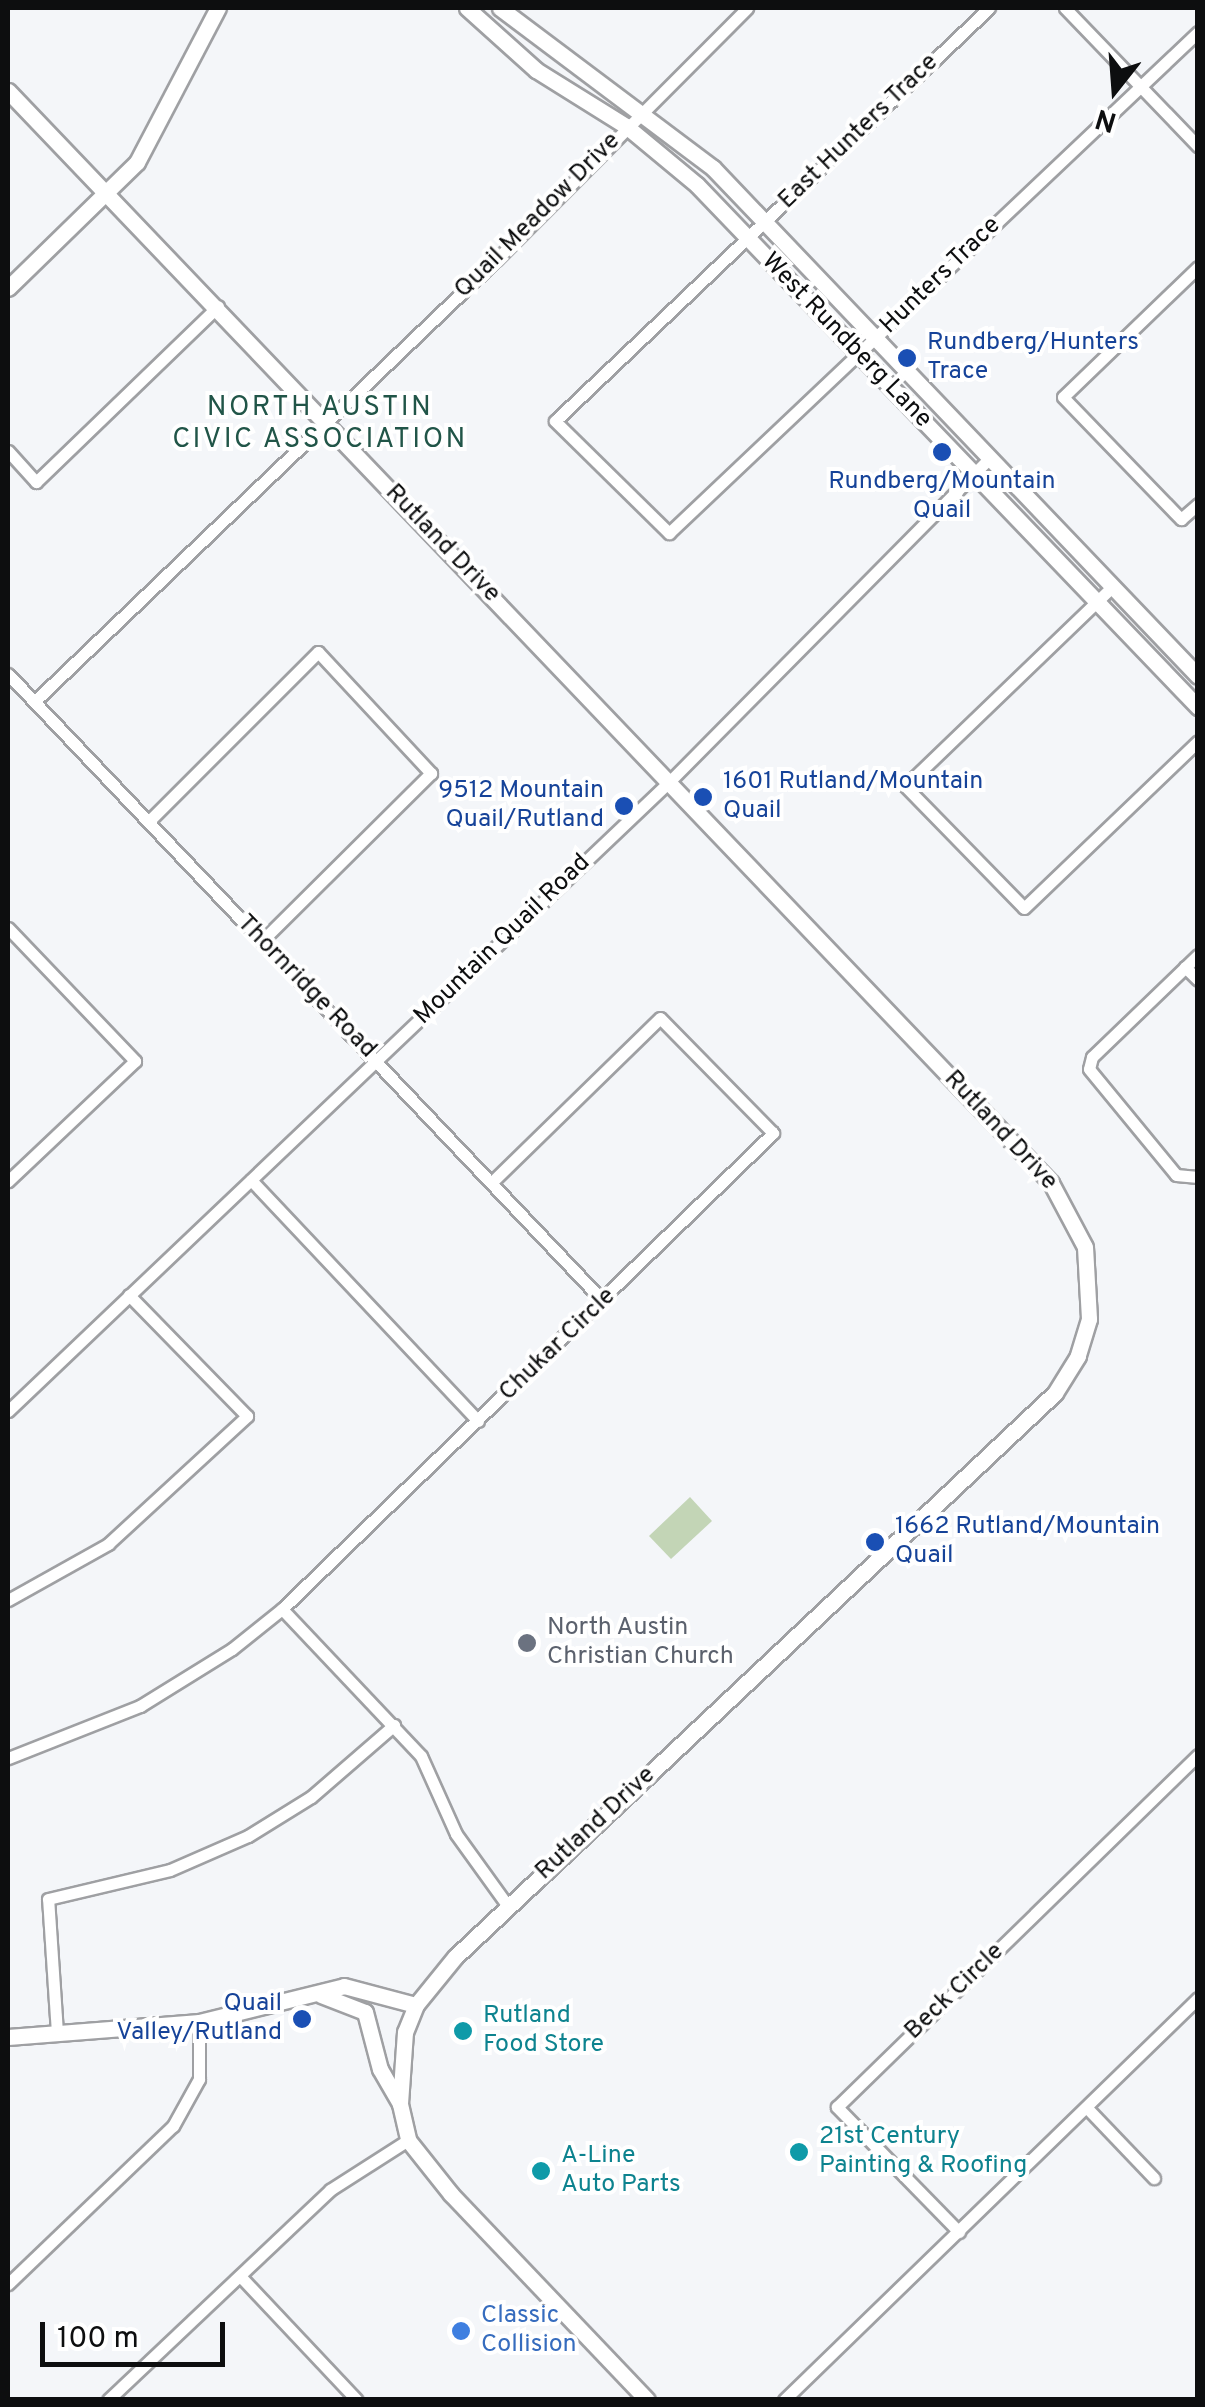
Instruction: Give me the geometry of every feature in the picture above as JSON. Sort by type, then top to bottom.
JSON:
[{"type":"street","points":[[8,288],[146,149],[218,8]]},
{"type":"street","name":"West Rundberg Lane","points":[[467,8],[536,70],[626,126],[748,238],[1198,707]]},
{"type":"street","name":"Quail Meadow Drive","points":[[35,701],[328,423],[748,8]]},
{"type":"street","name":"East Hunters Trace","points":[[555,421],[990,8]]},
{"type":"street","points":[[1065,8],[1198,146]]},
{"type":"street","points":[[490,30],[503,10]]},
{"type":"street","name":"West Rundberg Lane","points":[[503,10],[682,140],[1198,676]]},
{"type":"street","name":"Hunters Trace","points":[[555,421],[669,534],[1198,32]]},
{"type":"street","name":"Rutland Drive","points":[[8,91],[218,306],[1051,1183],[1085,1248],[1089,1319],[1068,1375],[1040,1410],[508,1906],[416,2004],[400,2060],[400,2104],[408,2140],[450,2194],[647,2400]]},
{"type":"street","points":[[1198,268],[1063,397],[1182,519],[1198,504]]},
{"type":"street","points":[[8,451],[36,482],[218,306]]},
{"type":"street","name":"Mountain Quail Road","points":[[8,1410],[669,782],[990,458]]},
{"type":"street","points":[[1112,588],[905,786],[1024,908],[1198,741]]},
{"type":"street","points":[[148,822],[318,652],[431,773],[262,940]]},
{"type":"street","name":"Thornridge Road","points":[[8,674],[603,1301]]},
{"type":"street","points":[[8,928],[135,1061],[8,1182]]},
{"type":"street","points":[[1198,955],[1092,1057],[1088,1069],[1176,1175],[1198,1177]]},
{"type":"street","points":[[1185,967],[1198,980]]},
{"type":"street","name":"Chukar Circle","points":[[8,1758],[140,1706],[232,1650],[282,1608],[773,1134],[660,1018],[493,1182]]},
{"type":"street","points":[[251,1180],[478,1421]]},
{"type":"street","points":[[8,1600],[108,1544],[247,1416],[129,1295]]},
{"type":"street","points":[[282,1608],[422,1756],[456,1834],[508,1906]]},
{"type":"street","points":[[58,2033],[48,1899],[170,1870],[248,1836],[326,1785],[394,1724]]},
{"type":"street","name":"Beck Circle","points":[[958,2232],[837,2107],[1198,1755]]},
{"type":"street","points":[[8,2037],[199,2022],[360,1985],[416,2004]]},
{"type":"street","points":[[317,1994],[365,2012],[380,2070],[400,2104]]},
{"type":"street","points":[[784,2400],[1198,1998]]},
{"type":"street","points":[[8,2284],[173,2126],[199,2079],[199,2022]]},
{"type":"street","points":[[1087,2108],[1154,2178]]},
{"type":"street","points":[[108,2400],[330,2190],[408,2140]]},
{"type":"street","points":[[240,2276],[357,2400]]},
{"type":"green space","points":[[690,1497],[712,1521],[671,1559],[649,1536]]},
{"type":"place","name":"Rundberg/Hunters Trace","points":[[907,358]]},
{"type":"place","name":"Rundberg/Mountain Quail","points":[[942,452]]},
{"type":"place","name":"1601 Rutland/Mountain Quail","points":[[703,797]]},
{"type":"place","name":"9512 Mountain Quail/Rutland","points":[[624,806]]},
{"type":"place","name":"1662 Rutland/Mountain Quail","points":[[875,1542]]},
{"type":"place","name":"North Austin Christian Church","points":[[527,1643]]},
{"type":"place","name":"Quail Valley/Rutland","points":[[302,2019]]},
{"type":"place","name":"Rutland Food Store","points":[[463,2031]]},
{"type":"place","name":"21st Century Painting & Roofing","points":[[799,2152]]},
{"type":"place","name":"A-Line Auto Parts","points":[[541,2171]]},
{"type":"place","name":"Classic Collision","points":[[461,2331]]},
{"type":"district","name":"NORTH AUSTIN CIVIC ASSOCIATION","points":[[320,424]]}]
